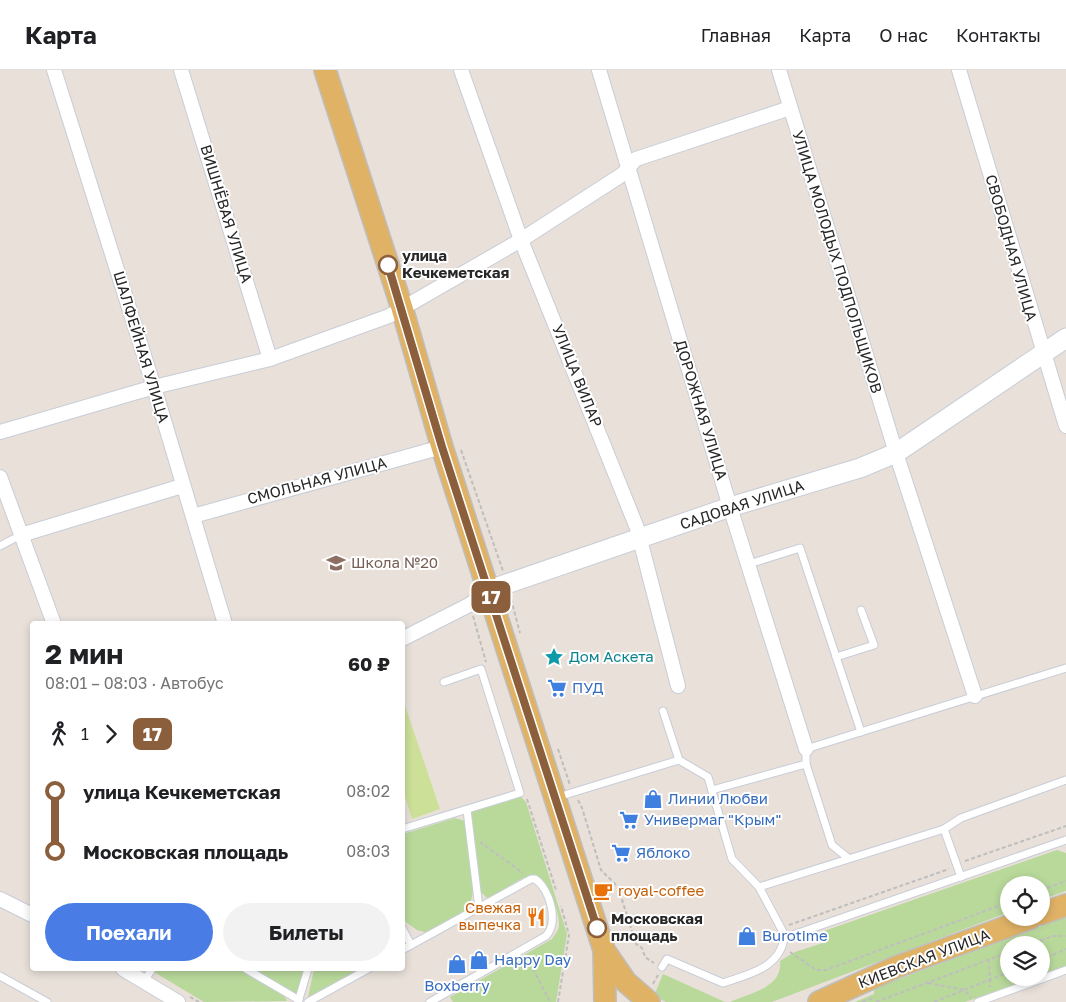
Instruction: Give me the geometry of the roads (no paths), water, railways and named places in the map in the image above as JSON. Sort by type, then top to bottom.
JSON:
[{"type":"main road","points":[[325,70],[402,308],[442,447],[604,950],[606,1002]]},
{"type":"main road","name":"САДОВАЯ УЛИЦА","points":[[489,590],[730,507],[860,468],[896,453],[1066,338]]},
{"type":"main road","points":[[1050,910],[1066,904]]},
{"type":"main road","name":"КИЕВСКАЯ УЛИЦА","points":[[819,1002],[896,967],[1009,926]]},
{"type":"main road","points":[[604,950],[626,982],[650,995]]},
{"type":"street","name":"ШАЛФЕЙНАЯ УЛИЦА","points":[[54,70],[154,387],[182,486],[193,516],[224,621]]},
{"type":"street","name":"ВИШНЁВАЯ УЛИЦА","points":[[181,70],[270,359]]},
{"type":"street","name":"УЛИЦА ВИЛАР","points":[[461,70],[521,240],[640,538],[678,686]]},
{"type":"street","name":"ДОРОЖНАЯ УЛИЦА","points":[[598,70],[806,756]]},
{"type":"street","name":"УЛИЦА МОЛОДЫХ ПОДПОЛЬЩИКОВ","points":[[779,70],[896,453],[975,696]]},
{"type":"street","name":"СВОБОДНАЯ УЛИЦА","points":[[959,70],[1042,354],[1066,426]]},
{"type":"street","points":[[0,432],[154,387],[270,359],[389,316],[521,240],[623,174],[636,159],[790,108]]},
{"type":"street","name":"СМОЛЬНАЯ УЛИЦА","points":[[193,516],[442,447]]},
{"type":"street","points":[[0,477],[53,621]]},
{"type":"street","points":[[21,535],[182,486]]},
{"type":"street","name":"САДОВАЯ УЛИЦА","points":[[405,638],[469,605],[489,590]]},
{"type":"street","points":[[0,899],[30,914]]},
{"type":"street","points":[[126,971],[178,1002]]},
{"type":"lane","points":[[0,546],[21,535]]},
{"type":"lane","points":[[749,564],[800,548],[861,732]]},
{"type":"lane","points":[[836,656],[874,645],[861,610]]},
{"type":"lane","points":[[712,790],[806,756],[861,732],[1066,668]]},
{"type":"lane","points":[[405,828],[520,793],[481,669],[444,682]]},
{"type":"lane","points":[[660,969],[667,960],[723,984],[763,968],[777,958],[783,942],[781,928],[759,887],[732,859],[708,777],[679,760],[663,711]]},
{"type":"lane","points":[[806,756],[832,845],[848,858]]},
{"type":"lane","points":[[555,797],[679,760]]},
{"type":"lane","points":[[759,887],[944,829],[961,818],[1066,780]]},
{"type":"lane","points":[[467,810],[479,908]]},
{"type":"lane","points":[[944,829],[961,877]]},
{"type":"lane","points":[[783,942],[1066,840]]},
{"type":"lane","points":[[405,948],[531,879],[535,879],[542,886],[554,913],[551,931],[546,936],[430,1002]]},
{"type":"lane","points":[[405,934],[411,945]]},
{"type":"lane","points":[[976,1002],[990,1000],[1066,970]]},
{"type":"lane","points":[[144,981],[151,971]]},
{"type":"lane","points":[[249,971],[298,1001],[307,971]]},
{"type":"lane","points":[[308,1002],[364,971]]},
{"type":"lane","points":[[0,976],[47,1002]]},
{"type":"place","name":"улица Кечкеметская","points":[[388,265]]},
{"type":"place","name":"Школа №20","points":[[336,563]]},
{"type":"place","name":"Дом Аскета","points":[[554,657]]},
{"type":"place","name":"ПУД","points":[[557,688]]},
{"type":"place","name":"Линии Любви","points":[[653,799]]},
{"type":"place","name":"Универмаг \"Крым\"","points":[[629,820]]},
{"type":"place","name":"Яблоко","points":[[621,853]]},
{"type":"place","name":"royal-coffee","points":[[603,891]]},
{"type":"place","name":"Свежая выпечка","points":[[536,917]]},
{"type":"place","name":"Московская площадь","points":[[597,928]]},
{"type":"place","name":"Burotime","points":[[747,936]]},
{"type":"place","name":"Happy Day","points":[[479,960]]},
{"type":"place","name":"Boxberry","points":[[457,964]]}]
